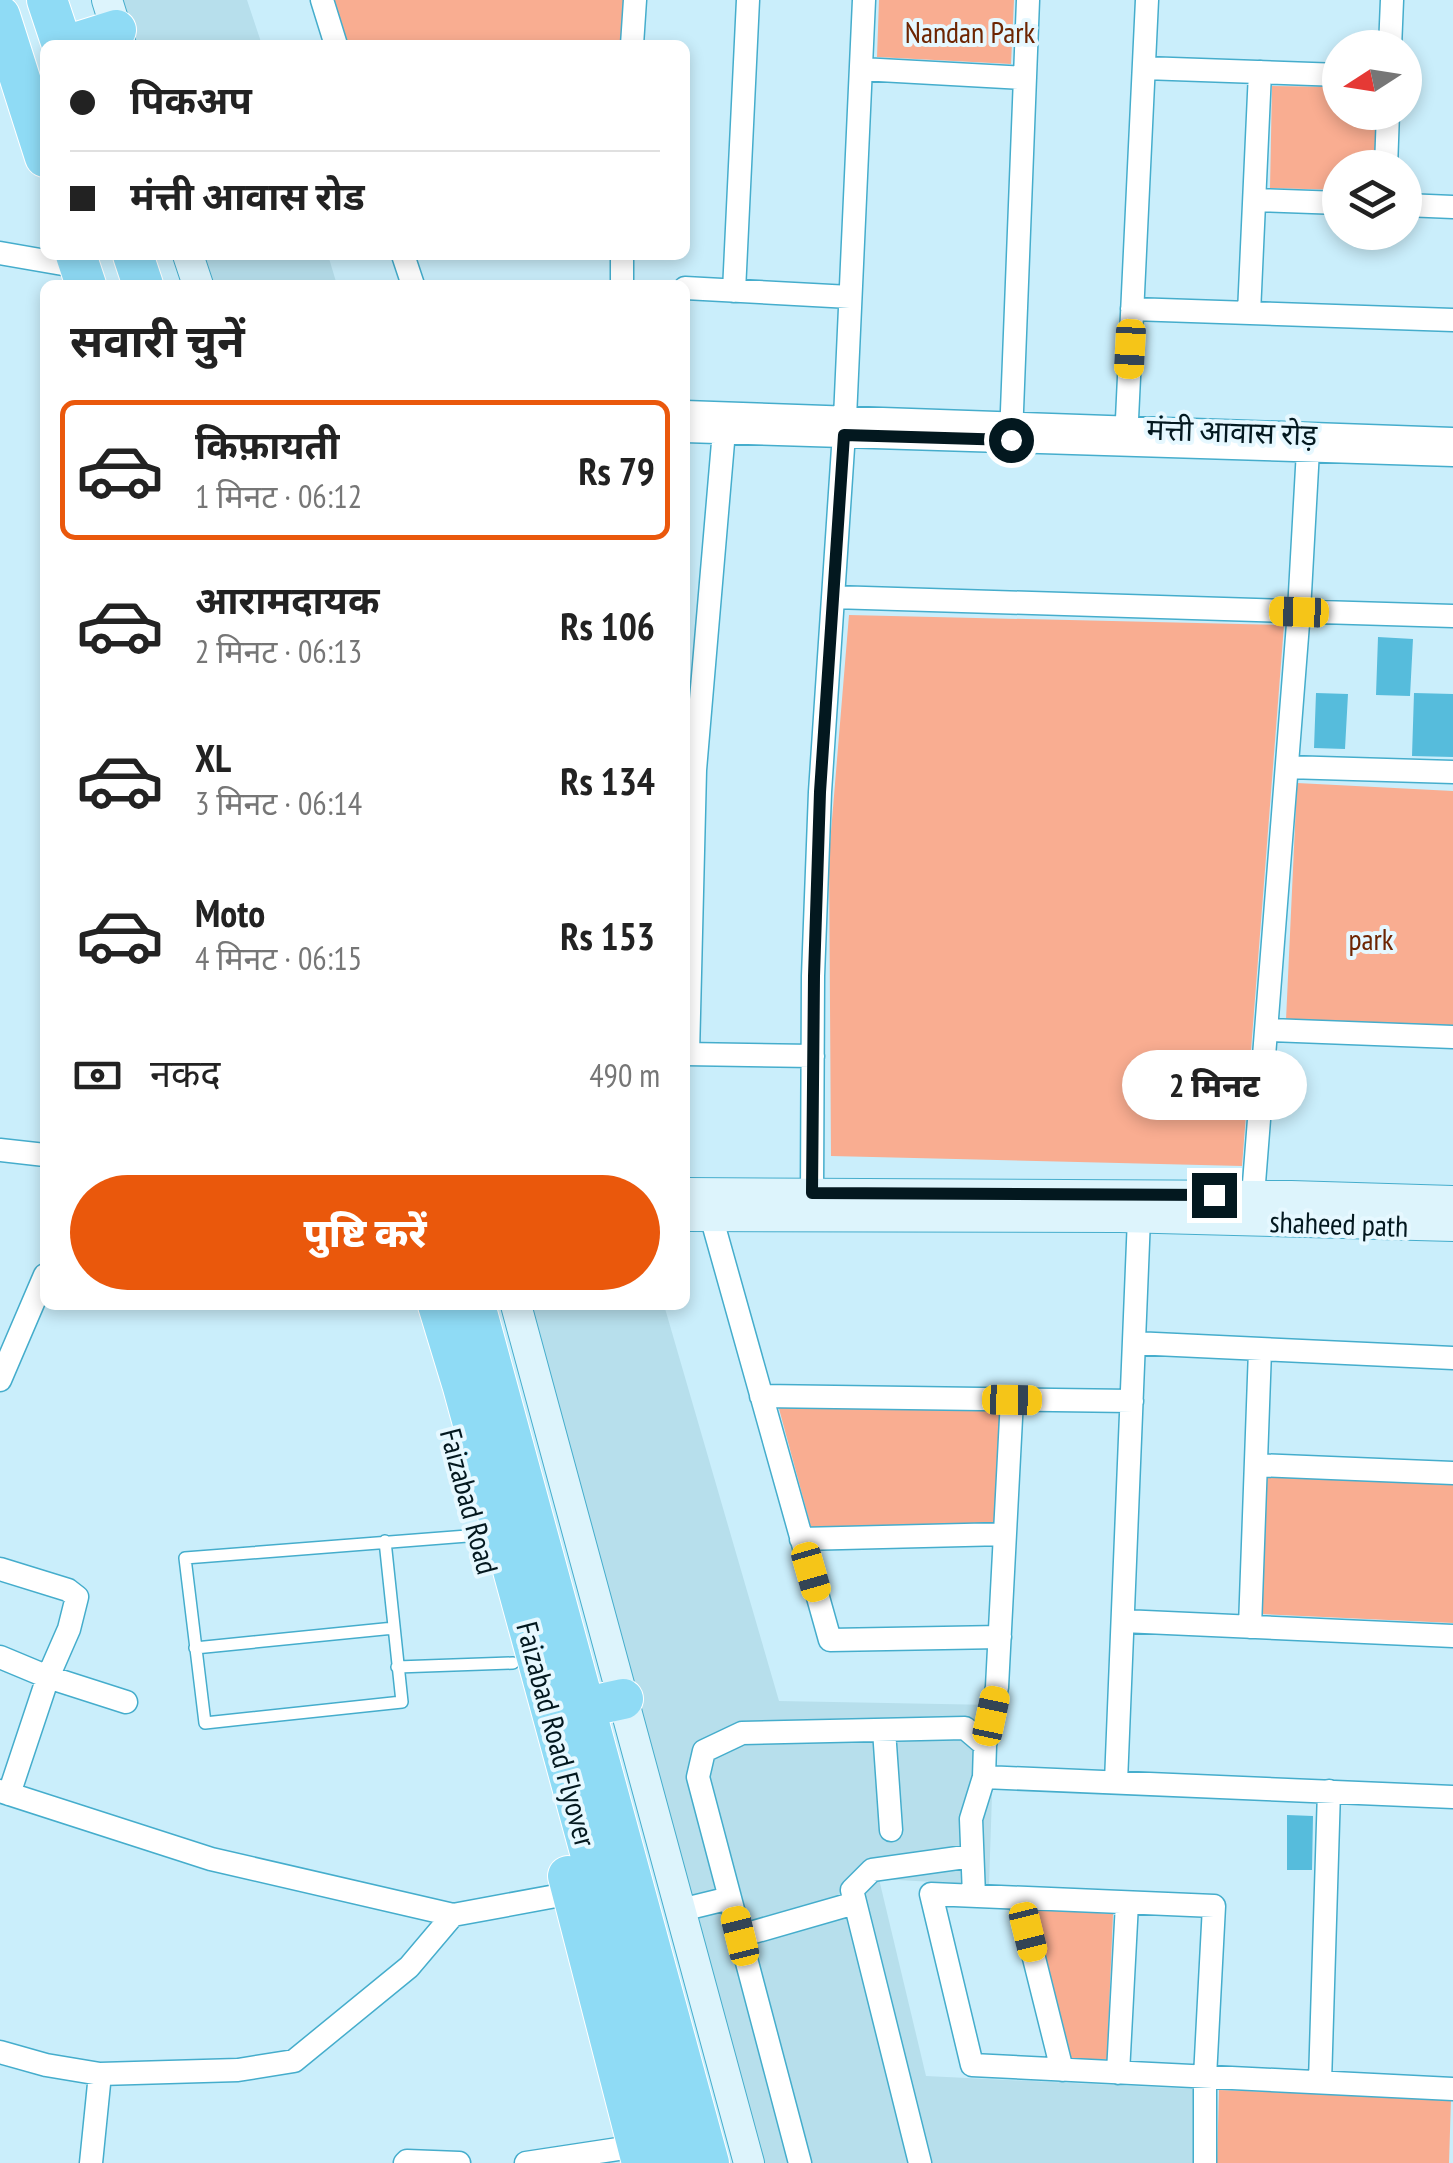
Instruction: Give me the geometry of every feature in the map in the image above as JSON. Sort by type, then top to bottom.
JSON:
[{"type":"highway","points":[[20,67],[24,0]]},
{"type":"highway","points":[[46,0],[63,40]]},
{"type":"highway","points":[[0,16],[20,67],[40,139]]},
{"type":"highway","points":[[78,40],[115,25]]},
{"type":"highway","name":"Faizabad Road","points":[[416,1310],[456,1442],[640,2154]]},
{"type":"highway","name":"Faizabad Road Flyover","points":[[439,1310],[674,2163]]},
{"type":"highway","points":[[476,1310],[605,1704],[709,2163]]},
{"type":"street","points":[[322,0],[334,40]]},
{"type":"street","points":[[632,40],[635,0]]},
{"type":"street","points":[[734,291],[748,0]]},
{"type":"street","points":[[812,1193],[820,792],[844,426],[864,0]]},
{"type":"street","points":[[1012,432],[1028,0]]},
{"type":"street","points":[[1147,0],[1126,436],[1308,450],[1453,455]]},
{"type":"street","points":[[1391,30],[1392,0]]},
{"type":"street","points":[[861,68],[1025,78]]},
{"type":"street","points":[[1144,68],[1322,74]]},
{"type":"street","points":[[1249,313],[1260,72]]},
{"type":"street","points":[[1256,200],[1322,202]]},
{"type":"street","points":[[1422,206],[1453,207]]},
{"type":"street","points":[[0,253],[40,260]]},
{"type":"street","points":[[40,260],[92,269]]},
{"type":"street","points":[[690,288],[850,296]]},
{"type":"street","points":[[1132,309],[1453,320]]},
{"type":"street","points":[[690,413],[724,423]]},
{"type":"street","points":[[690,429],[724,423]]},
{"type":"street","points":[[690,940],[696,770],[695,648],[724,423]]},
{"type":"street","name":"मंत्ती आवास रोड़","points":[[724,423],[1126,436],[1453,439]]},
{"type":"street","points":[[1253,1196],[1308,450]]},
{"type":"street","points":[[833,597],[1453,616]]},
{"type":"street","points":[[1287,767],[1453,772]]},
{"type":"street","points":[[1268,1030],[1453,1037]]},
{"type":"street","points":[[690,1054],[813,1056]]},
{"type":"street","points":[[0,1150],[40,1154]]},
{"type":"street","points":[[690,1194],[812,1193],[940,1205],[1253,1196],[1453,1200]]},
{"type":"street","name":"shaheed path","points":[[698,1216],[940,1205],[1139,1218],[1453,1226]]},
{"type":"street","points":[[698,1216],[761,1396],[830,1640],[1000,1637]]},
{"type":"street","points":[[1116,1782],[1139,1218]]},
{"type":"street","points":[[0,1380],[40,1287]]},
{"type":"street","points":[[517,1310],[605,1704],[681,1910],[750,2163]]},
{"type":"street","points":[[1134,1342],[1453,1358]]},
{"type":"street","points":[[1250,1627],[1260,1350]]},
{"type":"street","points":[[761,1396],[1132,1401]]},
{"type":"street","points":[[974,1896],[971,1820],[984,1777],[985,1746],[997,1687],[1012,1400]]},
{"type":"street","points":[[1256,1466],[1453,1473]]},
{"type":"street","points":[[802,1538],[1005,1534]]},
{"type":"street","points":[[0,1569],[68,1590],[77,1597],[5,1793],[211,1859],[453,1915],[572,1894]]},
{"type":"street","points":[[1123,1621],[1453,1636]]},
{"type":"street","points":[[0,1657],[48,1678],[126,1702]]},
{"type":"street","points":[[800,2163],[698,1777],[704,1751],[742,1734],[965,1728],[985,1746]]},
{"type":"street","points":[[884,1730],[891,1830]]},
{"type":"street","points":[[984,1777],[1453,1797]]},
{"type":"street","points":[[1320,2082],[1329,1792]]},
{"type":"street","points":[[920,2163],[852,1890],[872,1870],[972,1856]]},
{"type":"street","points":[[1205,2163],[1206,2077],[1214,1906],[931,1894],[972,2065],[1118,2073],[1206,2077],[1453,2088]]},
{"type":"street","points":[[681,1910],[730,1898]]},
{"type":"street","points":[[1019,1898],[1062,2070]]},
{"type":"street","points":[[1118,2073],[1127,1902]]},
{"type":"street","points":[[740,1936],[856,1903]]},
{"type":"street","points":[[0,2052],[100,2074],[238,2070],[294,2062],[409,1967],[453,1915]]},
{"type":"street","points":[[91,2163],[100,2074]]},
{"type":"street","points":[[526,2163],[640,2154]]},
{"type":"street","points":[[405,2163],[459,2163]]},
{"type":"lane","points":[[385,1541],[402,1702],[204,1723],[185,1558],[385,1541],[480,1535]]},
{"type":"lane","points":[[196,1648],[394,1628]]},
{"type":"lane","points":[[397,1667],[513,1663]]},
{"type":"shaded area","points":[[117,0],[247,0],[260,40],[129,40]]},
{"type":"shaded area","points":[[199,260],[330,260],[336,280],[205,280]]},
{"type":"shaded area","points":[[501,1310],[665,1310],[779,1701],[995,1705],[989,1885],[879,1879],[926,2076],[1195,2089],[1194,2163],[735,2163],[623,1719]]},
{"type":"green space","points":[[334,0],[624,0],[622,40],[346,40]]},
{"type":"green space","name":"Nandan Park","points":[[879,0],[1014,0],[1011,64],[877,57]]},
{"type":"green space","points":[[1272,86],[1322,87],[1322,130],[1377,130],[1376,150],[1322,150],[1322,189],[1270,188]]},
{"type":"green space","points":[[849,615],[1284,625],[1242,1166],[831,1156],[829,856]]},
{"type":"green space","name":"park","points":[[1297,783],[1453,791],[1453,1028],[1286,1020]]},
{"type":"green space","points":[[778,1405],[1001,1409],[994,1525],[811,1527]]},
{"type":"green space","points":[[1267,1476],[1453,1485],[1453,1623],[1261,1614]]},
{"type":"green space","points":[[1032,1909],[1113,1914],[1107,2059],[1067,2059]]},
{"type":"green space","points":[[1219,2090],[1451,2099],[1449,2163],[1217,2163]]},
{"type":"building","points":[[1378,637],[1413,639],[1410,696],[1376,695]]},
{"type":"building","points":[[1316,693],[1348,694],[1345,749],[1314,748]]},
{"type":"building","points":[[1414,693],[1453,694],[1453,757],[1412,756]]},
{"type":"building","points":[[1287,1815],[1313,1816],[1312,1870],[1287,1870]]},
{"type":"route","points":[[1011,440],[844,435],[820,792],[812,1193],[1214,1195]]}]
